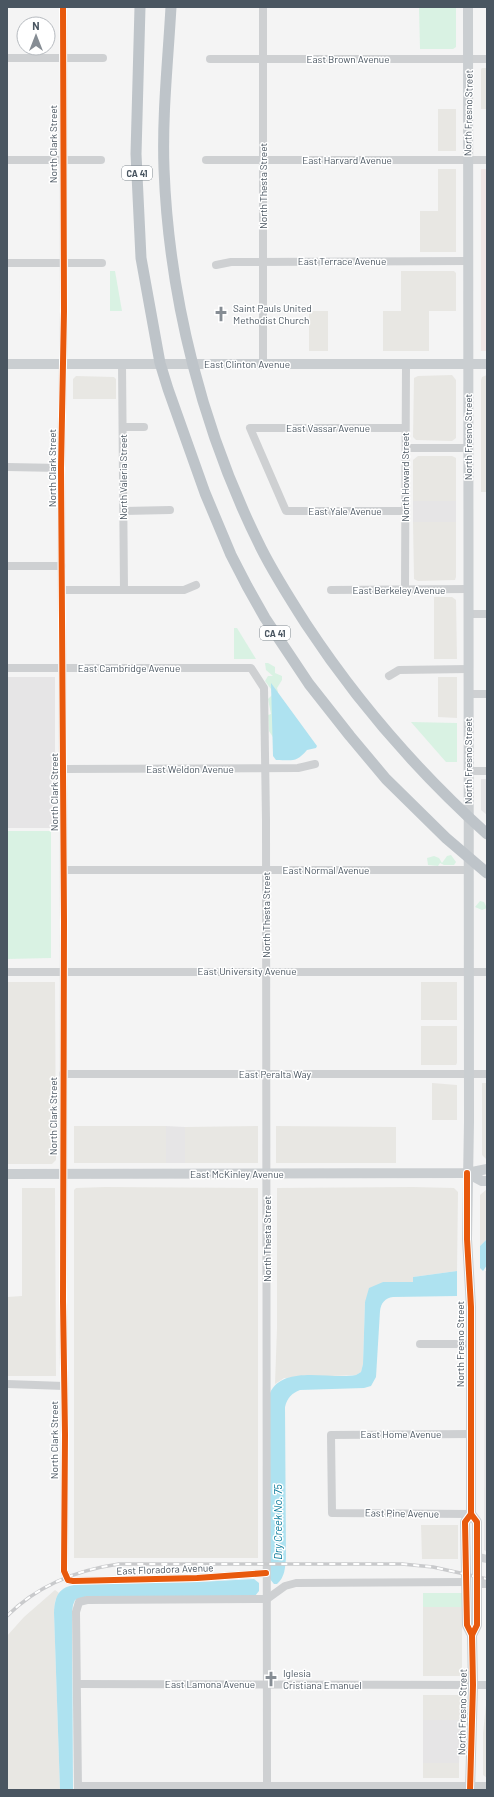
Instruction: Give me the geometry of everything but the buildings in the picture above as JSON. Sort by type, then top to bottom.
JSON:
[{"type":"highway","name":"CA 41","points":[[140,7],[136,154],[141,258],[155,338],[168,389],[205,493],[231,554],[265,618],[309,684],[386,779],[446,838],[486,873]]},
{"type":"highway","name":"CA 41","points":[[172,7],[163,124],[164,171],[174,278],[187,341],[208,416],[241,505],[262,549],[287,594],[337,669],[359,698],[421,772],[447,799],[487,834]]},
{"type":"main road","name":"North Fresno Street","points":[[468,7],[467,1173],[471,1344],[471,1434],[466,1582],[467,1625],[472,1635],[473,1685],[470,1788]]},
{"type":"main road","name":"East Clinton Avenue","points":[[7,364],[487,364]]},
{"type":"main road","name":"East McKinley Avenue","points":[[7,1174],[467,1173],[487,1169]]},
{"type":"main road","name":"East McKinley Avenue","points":[[467,1173],[482,1181],[487,1181]]},
{"type":"main road","name":"North Fresno Street","points":[[468,1518],[477,1522],[482,1558],[482,1584],[477,1625],[472,1635]]},
{"type":"main road","points":[[468,1518],[469,1575],[473,1582],[482,1584]]},
{"type":"street","name":"North Clark Street","points":[[63,7],[64,263],[61,468],[64,769],[63,1174],[65,1577]]},
{"type":"street","name":"North Thesta Street","points":[[262,364],[263,7]]},
{"type":"street","points":[[7,58],[103,58]]},
{"type":"street","name":"East Brown Avenue","points":[[210,59],[487,59]]},
{"type":"street","points":[[7,160],[101,160]]},
{"type":"street","name":"East Harvard Avenue","points":[[206,160],[487,160]]},
{"type":"street","name":"East Terrace Avenue","points":[[216,265],[231,262],[468,261]]},
{"type":"street","points":[[7,262],[102,263]]},
{"type":"street","name":"North Valeria Street","points":[[122,364],[124,590]]},
{"type":"street","name":"North Howard Street","points":[[406,364],[406,589]]},
{"type":"street","points":[[123,427],[144,427]]},
{"type":"street","name":"East Vassar Avenue","points":[[286,511],[250,428],[406,428]]},
{"type":"street","points":[[406,448],[468,448]]},
{"type":"street","points":[[7,467],[61,468]]},
{"type":"street","points":[[124,511],[170,510]]},
{"type":"street","name":"East Yale Avenue","points":[[286,511],[405,511]]},
{"type":"street","points":[[7,566],[62,566]]},
{"type":"street","points":[[63,590],[184,590],[196,585]]},
{"type":"street","name":"East Berkeley Avenue","points":[[331,590],[467,589]]},
{"type":"street","points":[[468,614],[487,614]]},
{"type":"street","name":"East Cambridge Avenue","points":[[7,668],[252,668]]},
{"type":"street","name":"North Thesta Street","points":[[252,668],[264,688],[266,769],[267,1788]]},
{"type":"street","points":[[389,676],[399,670],[468,669]]},
{"type":"street","points":[[468,694],[487,694]]},
{"type":"street","name":"East Weldon Avenue","points":[[64,769],[266,769],[298,768],[315,764]]},
{"type":"street","points":[[468,771],[487,771]]},
{"type":"street","name":"East Normal Avenue","points":[[64,870],[468,870]]},
{"type":"street","name":"East University Avenue","points":[[7,972],[487,972]]},
{"type":"street","name":"East Peralta Way","points":[[63,1074],[487,1074]]},
{"type":"street","points":[[420,1344],[471,1344]]},
{"type":"street","points":[[7,1384],[64,1386]]},
{"type":"street","name":"East Home Avenue","points":[[332,1513],[331,1434],[471,1434]]},
{"type":"street","name":"East Pine Avenue","points":[[332,1513],[468,1518]]},
{"type":"street","name":"East Floradora Avenue","points":[[65,1577],[70,1581],[82,1582],[266,1576]]},
{"type":"street","points":[[466,1582],[296,1583],[285,1586],[267,1599],[87,1600],[79,1602],[76,1612],[78,1788],[470,1788],[487,1786]]},
{"type":"street","name":"East Lamona Avenue","points":[[77,1684],[487,1685]]},
{"type":"shaded area","points":[[482,68],[487,68],[487,109],[481,109]]},
{"type":"shaded area","points":[[438,109],[456,109],[456,151],[438,151]]},
{"type":"shaded area","points":[[438,169],[456,169],[456,252],[420,252],[420,211],[438,211]]},
{"type":"shaded area","points":[[481,169],[487,169],[487,351],[481,351]]},
{"type":"shaded area","points":[[401,271],[454,271],[456,273],[456,311],[429,311],[429,351],[383,351],[383,311],[401,311]]},
{"type":"shaded area","points":[[309,311],[328,311],[328,351],[309,351]]},
{"type":"shaded area","points":[[452,375],[456,380],[456,438],[452,441],[416,440],[413,437],[414,378],[418,376]]},
{"type":"shaded area","points":[[487,375],[487,492],[481,492],[481,380],[482,377]]},
{"type":"shaded area","points":[[76,376],[114,377],[116,379],[116,399],[73,399],[73,379]]},
{"type":"shaded area","points":[[418,456],[452,456],[456,458],[456,501],[413,501],[413,460]]},
{"type":"shaded area","points":[[413,501],[456,501],[456,522],[413,522]]},
{"type":"shaded area","points":[[413,522],[456,522],[455,580],[418,581],[414,579]]},
{"type":"shaded area","points":[[434,597],[452,597],[456,600],[457,659],[434,659]]},
{"type":"shaded area","points":[[7,677],[55,677],[55,772],[53,828],[7,828]]},
{"type":"shaded area","points":[[438,677],[457,677],[457,718],[438,717]]},
{"type":"shaded area","points":[[481,779],[487,779],[487,815],[481,810]]},
{"type":"shaded area","points":[[7,982],[55,982],[56,1160],[52,1164],[7,1164]]},
{"type":"shaded area","points":[[421,982],[457,982],[457,1020],[421,1020]]},
{"type":"shaded area","points":[[421,1026],[457,1026],[456,1065],[421,1065]]},
{"type":"shaded area","points":[[432,1083],[457,1085],[457,1120],[432,1120]]},
{"type":"shaded area","points":[[482,1083],[487,1083],[487,1160],[482,1155]]},
{"type":"shaded area","points":[[74,1126],[166,1126],[166,1163],[74,1163]]},
{"type":"shaded area","points":[[166,1126],[185,1127],[185,1163],[166,1163]]},
{"type":"shaded area","points":[[258,1126],[258,1163],[185,1163],[185,1127]]},
{"type":"shaded area","points":[[276,1126],[396,1127],[396,1163],[276,1163]]},
{"type":"shaded area","points":[[22,1188],[55,1188],[56,1376],[7,1376],[7,1297],[22,1296]]},
{"type":"shaded area","points":[[76,1188],[258,1188],[258,1558],[74,1558],[74,1190]]},
{"type":"shaded area","points":[[277,1188],[454,1188],[458,1192],[457,1271],[413,1277],[413,1282],[383,1282],[365,1302],[363,1364],[361,1372],[356,1375],[284,1378],[275,1384],[277,1328]]},
{"type":"shaded area","points":[[487,1189],[487,1239],[480,1246],[480,1195]]},
{"type":"shaded area","points":[[485,1271],[487,1271],[487,1552],[484,1550]]},
{"type":"shaded area","points":[[421,1525],[458,1525],[458,1559],[422,1559]]},
{"type":"shaded area","points":[[55,1590],[59,1593],[55,1601],[54,1613],[60,1790],[7,1790],[7,1636],[24,1617]]},
{"type":"shaded area","points":[[423,1607],[462,1607],[462,1674],[460,1676],[423,1676]]},
{"type":"shaded area","points":[[423,1695],[462,1695],[461,1720],[423,1720]]},
{"type":"shaded area","points":[[487,1696],[487,1778],[483,1775],[483,1733]]},
{"type":"shaded area","points":[[423,1720],[461,1720],[459,1763],[423,1763]]},
{"type":"shaded area","points":[[423,1763],[459,1763],[459,1778],[423,1778]]},
{"type":"green space","points":[[419,8],[456,8],[456,47],[453,49],[420,49]]},
{"type":"green space","points":[[110,271],[115,271],[122,311],[110,311]]},
{"type":"green space","points":[[234,628],[237,628],[256,659],[234,659]]},
{"type":"green space","points":[[265,663],[275,667],[275,673],[282,676],[282,680],[277,688],[278,692],[275,694],[273,737],[269,731],[268,715],[271,714],[268,699],[272,695],[271,689],[265,681],[268,676],[273,676],[266,670]]},
{"type":"green space","points":[[411,722],[457,723],[457,762],[446,762]]},
{"type":"green space","points":[[7,831],[51,831],[51,958],[7,959]]},
{"type":"green space","points":[[451,855],[456,862],[454,865],[444,865],[440,863],[438,866],[428,865],[427,858],[434,856],[439,858],[442,863],[447,856]]},
{"type":"green space","points":[[480,901],[484,902],[487,908],[482,910],[475,907]]},
{"type":"green space","points":[[423,1593],[462,1593],[462,1607],[423,1607]]},
{"type":"water","points":[[271,683],[317,746],[316,748],[307,750],[297,759],[276,760],[273,756]]},
{"type":"water","points":[[487,1239],[487,1265],[483,1271],[480,1268],[480,1246]]},
{"type":"water","name":"Dry Creek No. 75","points":[[457,1271],[457,1296],[393,1297],[384,1301],[380,1311],[376,1377],[371,1386],[364,1388],[300,1390],[292,1394],[289,1398],[285,1407],[286,1558],[283,1575],[277,1584],[274,1584],[270,1579],[270,1393],[276,1384],[285,1379],[296,1376],[346,1376],[356,1375],[361,1372],[363,1364],[365,1302],[369,1288],[383,1282],[413,1282],[413,1277]]},
{"type":"water","points":[[254,1579],[259,1583],[259,1591],[255,1596],[88,1596],[75,1600],[72,1613],[73,1790],[60,1790],[54,1613],[57,1596],[60,1592],[68,1587],[81,1584],[199,1582]]},
{"type":"railway","points":[[7,1616],[32,1596],[59,1581],[88,1570],[119,1564],[402,1564],[433,1567],[487,1579]]},
{"type":"cycle path","points":[[63,7],[64,311],[61,468],[64,921],[64,1571],[68,1580],[73,1581],[197,1578],[266,1573]]},
{"type":"cycle path","points":[[467,1173],[467,1239],[471,1307],[471,1514],[477,1522],[477,1625],[472,1635],[473,1685],[470,1790]]},
{"type":"cycle path","points":[[471,1514],[465,1522],[467,1625],[472,1635]]},
{"type":"place","name":"Saint Pauls United Methodist Church","points":[[221,314]]},
{"type":"place","name":"Iglesia Cristiana Emanuel","points":[[271,1679]]}]
